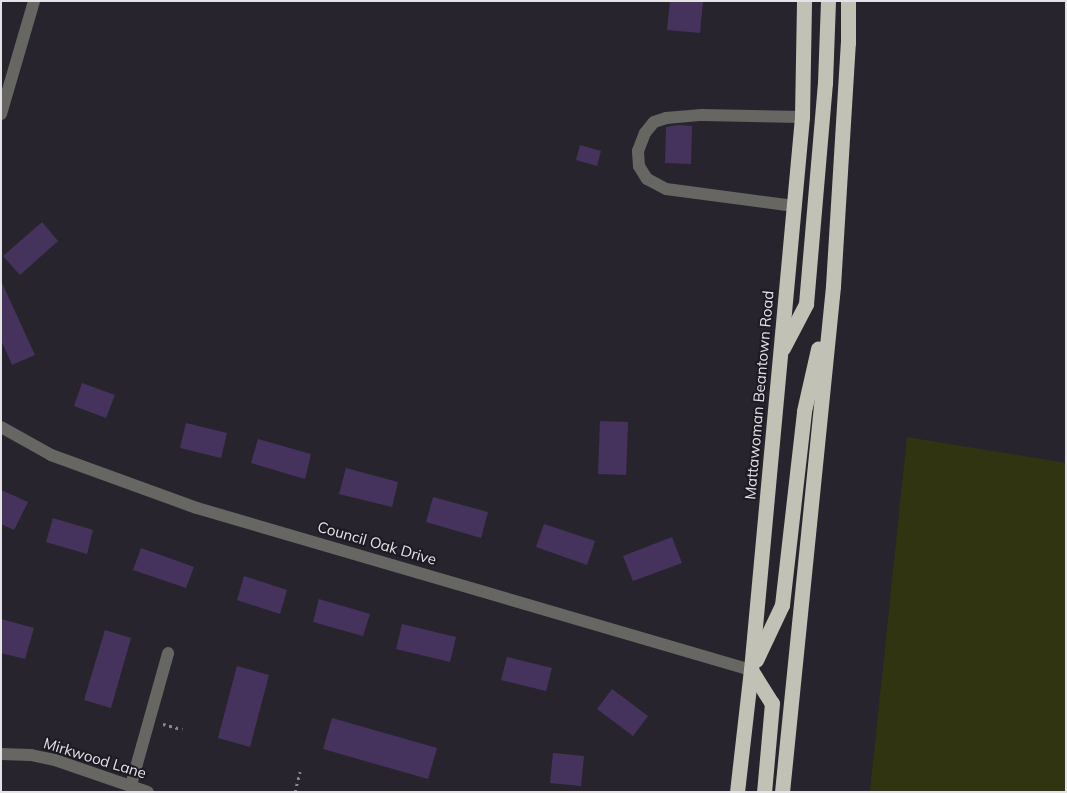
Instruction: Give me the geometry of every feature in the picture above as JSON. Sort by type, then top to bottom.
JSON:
[{"type":"highway","name":"Mattawoman Beantown Road","points":[[737,792],[751,670],[802,117],[804,1]]},
{"type":"highway","points":[[780,354],[806,304],[824,92],[828,1]]},
{"type":"highway","points":[[782,792],[833,286],[848,43],[848,1]]},
{"type":"highway","points":[[764,792],[772,703],[751,670],[782,605],[804,411],[833,286]]},
{"type":"street","points":[[1,114],[34,1]]},
{"type":"street","points":[[794,206],[666,189],[647,179],[639,166],[638,151],[645,133],[654,122],[666,118],[702,115],[802,117]]},
{"type":"street","name":"Council Oak Drive","points":[[1,427],[51,454],[197,508],[751,670]]},
{"type":"street","points":[[131,785],[168,653]]},
{"type":"street","name":"Mirkwood Lane","points":[[1,754],[32,755],[55,760],[148,792]]},
{"type":"path","points":[[296,792],[300,772]]},
{"type":"green space","points":[[907,437],[1066,463],[1066,792],[870,792]]},
{"type":"building","points":[[670,1],[703,1],[700,33],[667,30]]},
{"type":"building","points":[[678,125],[692,126],[691,164],[665,163],[666,127]]},
{"type":"building","points":[[580,145],[601,151],[597,166],[576,160]]},
{"type":"building","points":[[42,222],[58,241],[20,275],[3,256]]},
{"type":"building","points":[[1,281],[35,355],[12,365],[1,340]]},
{"type":"building","points":[[82,383],[115,395],[106,418],[74,406]]},
{"type":"building","points":[[600,421],[628,422],[626,475],[598,474]]},
{"type":"building","points":[[186,423],[227,433],[221,458],[180,448]]},
{"type":"building","points":[[258,439],[311,454],[305,479],[251,463]]},
{"type":"building","points":[[346,468],[398,482],[392,507],[339,494]]},
{"type":"building","points":[[1,490],[28,502],[14,530],[1,524]]},
{"type":"building","points":[[433,497],[488,512],[481,538],[426,522]]},
{"type":"building","points":[[53,518],[93,530],[87,554],[46,542]]},
{"type":"building","points":[[544,524],[595,541],[587,565],[536,547]]},
{"type":"building","points":[[672,537],[682,563],[633,581],[623,556]]},
{"type":"building","points":[[141,548],[194,567],[186,588],[133,570]]},
{"type":"building","points":[[244,576],[287,590],[280,614],[237,600]]},
{"type":"building","points":[[319,599],[370,614],[363,636],[313,622]]},
{"type":"building","points":[[1,619],[34,628],[25,659],[1,653]]},
{"type":"building","points":[[402,624],[456,637],[450,662],[396,649]]},
{"type":"building","points":[[105,630],[131,638],[111,708],[84,700]]},
{"type":"building","points":[[507,657],[552,668],[546,691],[501,680]]},
{"type":"building","points":[[237,666],[269,675],[250,747],[218,738]]},
{"type":"building","points":[[612,689],[648,716],[633,736],[597,709]]},
{"type":"building","points":[[332,718],[437,748],[428,779],[323,749]]},
{"type":"building","points":[[553,753],[584,756],[581,786],[550,783]]}]
